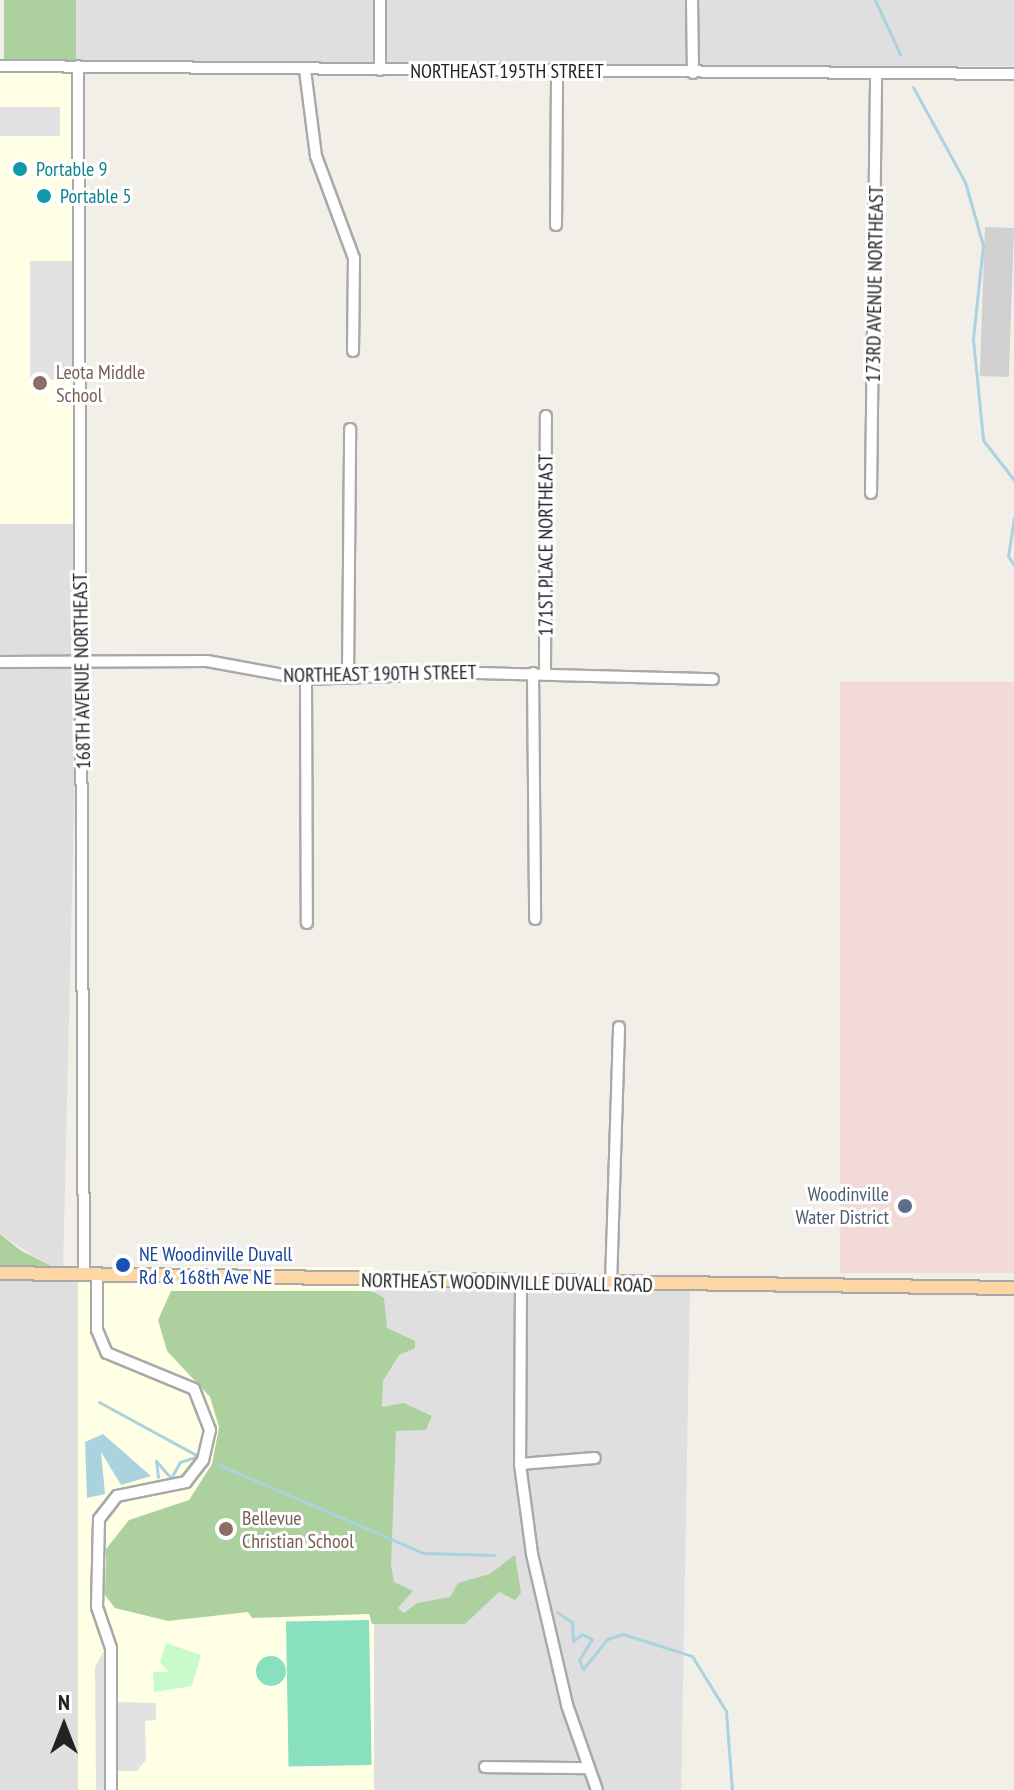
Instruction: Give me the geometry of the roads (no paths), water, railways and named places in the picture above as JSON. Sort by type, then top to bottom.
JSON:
[{"type":"main road","name":"NORTHEAST WOODINVILLE DUVALL ROAD","points":[[0,1273],[1014,1288]]},
{"type":"street","points":[[380,0],[380,70]]},
{"type":"street","points":[[692,0],[693,73]]},
{"type":"street","name":"NORTHEAST 195TH STREET","points":[[0,66],[1014,74]]},
{"type":"street","name":"168TH AVENUE NORTHEAST","points":[[78,66],[82,662],[91,1275],[97,1330],[107,1353],[194,1389],[210,1430],[203,1460],[186,1482],[117,1496],[99,1519],[97,1607],[111,1648],[111,1790]]},
{"type":"street","points":[[305,70],[316,156],[354,258],[353,351]]},
{"type":"street","points":[[556,225],[557,72]]},
{"type":"street","name":"173RD AVENUE NORTHEAST","points":[[871,493],[876,74]]},
{"type":"street","name":"171ST PLACE NORTHEAST","points":[[545,674],[546,416]]},
{"type":"street","points":[[348,677],[350,429]]},
{"type":"street","name":"NORTHEAST 190TH STREET","points":[[0,662],[207,661],[306,679],[533,673],[713,679]]},
{"type":"street","points":[[533,673],[535,919]]},
{"type":"street","points":[[306,679],[307,923]]},
{"type":"street","points":[[611,1284],[619,1027]]},
{"type":"street","points":[[521,1282],[520,1464],[541,1607],[597,1790]]},
{"type":"street","points":[[520,1464],[595,1458]]},
{"type":"street","points":[[485,1767],[589,1768]]},
{"type":"water","points":[[103,1434],[151,1476],[121,1485],[101,1452],[105,1494],[87,1498],[85,1442]]},
{"type":"waterway","points":[[875,0],[900,54]]},
{"type":"waterway","points":[[913,87],[965,182],[983,245],[973,339],[983,440],[1014,480]]},
{"type":"waterway","points":[[1014,518],[1008,556],[1014,565]]},
{"type":"waterway","points":[[99,1402],[198,1456]]},
{"type":"waterway","points":[[158,1477],[156,1461],[171,1478],[180,1462],[198,1456]]},
{"type":"waterway","points":[[219,1465],[423,1553],[494,1555]]},
{"type":"waterway","points":[[557,1612],[572,1622],[573,1641],[582,1634],[592,1639],[579,1660],[583,1669],[607,1639],[623,1634],[692,1656],[726,1711],[732,1790]]},
{"type":"place","name":"Portable 9","points":[[20,169]]},
{"type":"place","name":"Portable 5","points":[[44,196]]},
{"type":"place","name":"Leota Middle School","points":[[40,383]]},
{"type":"place","name":"Woodinville Water District","points":[[905,1206]]},
{"type":"place","name":"NE Woodinville Duvall Rd & 168th Ave NE","points":[[123,1265]]},
{"type":"place","name":"Bellevue Christian School","points":[[226,1529]]}]
